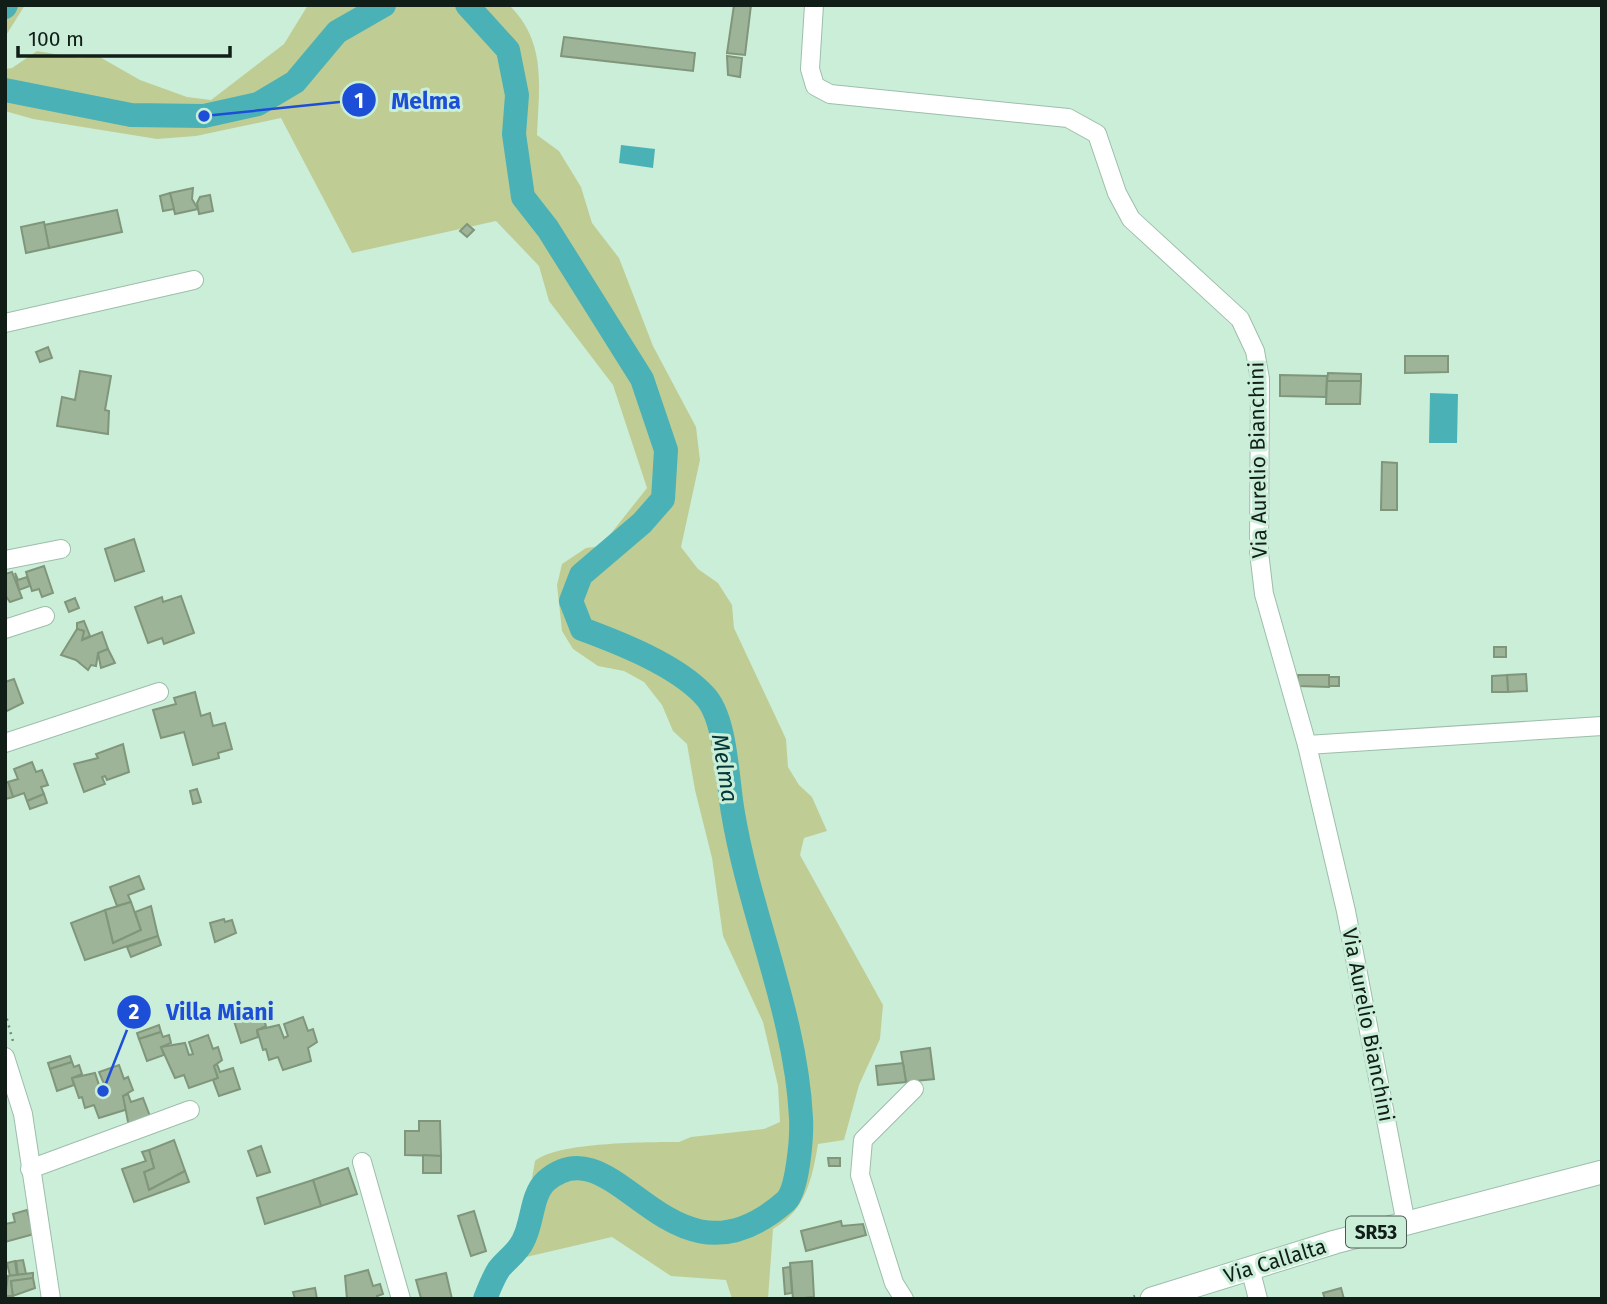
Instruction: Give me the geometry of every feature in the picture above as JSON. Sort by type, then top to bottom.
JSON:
[{"type":"main road","name":"Via Callalta","points":[[1152,1299],[1250,1268],[1602,1172]]},
{"type":"street","name":"Via Aurelio Bianchini","points":[[814,5],[810,69],[816,86],[830,94],[1068,118],[1097,134],[1117,193],[1131,219],[1240,319],[1255,351],[1260,379],[1259,552],[1264,594],[1307,745],[1346,911],[1406,1224]]},
{"type":"street","points":[[5,323],[194,280]]},
{"type":"street","points":[[5,560],[61,549]]},
{"type":"street","points":[[5,629],[44,616]]},
{"type":"street","points":[[5,743],[159,692]]},
{"type":"street","points":[[1307,745],[1602,726]]},
{"type":"street","points":[[6,1062],[23,1114],[51,1299]]},
{"type":"street","points":[[904,1299],[894,1283],[860,1175],[863,1140],[914,1089]]},
{"type":"street","points":[[30,1169],[190,1110]]},
{"type":"street","points":[[5,1122],[23,1114]]},
{"type":"street","points":[[362,1162],[401,1299]]},
{"type":"street","points":[[1250,1268],[1258,1299]]},
{"type":"green space","points":[[5,5],[25,5],[5,37]]},
{"type":"green space","points":[[308,5],[509,5],[530,34],[535,49],[539,82],[537,135],[559,151],[581,187],[592,223],[619,258],[653,346],[696,427],[700,460],[681,547],[698,569],[718,583],[732,605],[734,628],[786,739],[788,767],[799,785],[812,797],[827,831],[804,838],[800,855],[883,1005],[880,1039],[859,1085],[844,1140],[818,1144],[806,1192],[793,1213],[773,1229],[768,1299],[732,1299],[726,1280],[671,1276],[612,1237],[496,1264],[523,1231],[535,1161],[546,1155],[604,1144],[679,1142],[691,1137],[764,1129],[780,1122],[778,1086],[763,1022],[723,936],[712,858],[687,744],[673,731],[662,705],[644,682],[624,671],[598,666],[573,649],[562,631],[557,585],[562,564],[586,548],[601,546],[647,488],[613,385],[549,301],[539,266],[496,221],[352,253],[281,118],[196,136],[157,139],[33,119],[5,111],[5,69],[12,68],[37,51],[79,58],[98,56],[140,80],[187,97],[211,100],[284,44]]},
{"type":"water","points":[[621,145],[655,149],[653,168],[619,163]]},
{"type":"water","points":[[1430,393],[1458,394],[1457,443],[1429,443]]},
{"type":"building","points":[[734,5],[751,5],[745,55],[727,53]]},
{"type":"building","points":[[564,37],[695,53],[693,71],[561,56]]},
{"type":"building","points":[[727,56],[742,58],[740,77],[728,75]]},
{"type":"building","points":[[193,188],[192,199],[198,209],[175,214],[170,193]]},
{"type":"building","points":[[170,193],[174,209],[163,211],[160,196]]},
{"type":"building","points":[[210,195],[213,211],[199,214],[197,203],[200,197]]},
{"type":"building","points":[[117,210],[122,232],[49,248],[44,225]]},
{"type":"building","points":[[44,222],[49,248],[26,253],[21,227]]},
{"type":"building","points":[[467,224],[474,230],[467,237],[460,231]]},
{"type":"building","points":[[48,347],[52,358],[40,362],[36,352]]},
{"type":"building","points":[[1405,356],[1448,356],[1448,372],[1405,373]]},
{"type":"building","points":[[80,371],[111,376],[105,410],[109,411],[108,434],[57,426],[62,397],[75,400]]},
{"type":"building","points":[[1328,373],[1361,374],[1361,381],[1327,381]]},
{"type":"building","points":[[1280,375],[1327,376],[1326,397],[1280,396]]},
{"type":"building","points":[[1327,381],[1361,381],[1360,404],[1326,404]]},
{"type":"building","points":[[1382,462],[1397,463],[1397,510],[1381,510]]},
{"type":"building","points":[[134,539],[144,571],[115,581],[105,549]]},
{"type":"building","points":[[44,566],[53,593],[42,597],[39,589],[32,591],[26,572]]},
{"type":"building","points":[[12,572],[22,598],[10,602],[5,595],[5,574]]},
{"type":"building","points":[[15,573],[18,580],[27,577],[30,586],[19,590]]},
{"type":"building","points":[[181,596],[194,633],[164,644],[162,638],[148,643],[135,607],[162,597],[163,602]]},
{"type":"building","points":[[75,598],[79,608],[69,612],[65,602]]},
{"type":"building","points":[[84,621],[90,636],[82,640],[84,631],[77,629],[77,623]]},
{"type":"building","points":[[77,629],[84,631],[82,640],[102,632],[108,649],[98,653],[96,666],[91,665],[88,670],[76,660],[61,655]]},
{"type":"building","points":[[1494,647],[1506,647],[1506,657],[1494,657]]},
{"type":"building","points":[[108,649],[115,663],[101,668],[98,653]]},
{"type":"building","points":[[1526,674],[1527,691],[1508,692],[1507,675]]},
{"type":"building","points":[[1298,675],[1329,675],[1329,687],[1298,686]]},
{"type":"building","points":[[1507,675],[1508,692],[1492,692],[1492,676]]},
{"type":"building","points":[[1329,677],[1339,677],[1339,686],[1329,686]]},
{"type":"building","points":[[14,679],[23,703],[5,712],[5,682]]},
{"type":"building","points":[[195,692],[201,716],[210,713],[213,726],[225,723],[232,749],[218,753],[219,758],[193,765],[184,732],[161,738],[153,710],[176,704],[174,698]]},
{"type":"building","points":[[123,744],[129,772],[107,780],[105,776],[102,777],[105,784],[84,792],[74,764],[98,758],[96,754]]},
{"type":"building","points":[[32,762],[36,772],[42,770],[48,785],[41,787],[44,794],[27,801],[24,793],[13,797],[8,782],[18,779],[14,769]]},
{"type":"building","points":[[8,782],[13,797],[6,799],[5,783]]},
{"type":"building","points":[[197,789],[201,802],[193,804],[190,791]]},
{"type":"building","points":[[44,794],[47,803],[30,809],[27,801]]},
{"type":"building","points":[[139,876],[144,889],[128,895],[131,902],[117,906],[110,887]]},
{"type":"building","points":[[131,902],[141,930],[113,943],[105,910]]},
{"type":"building","points":[[151,906],[158,936],[85,960],[71,923],[105,910],[113,943],[141,930],[135,912]]},
{"type":"building","points":[[224,919],[225,922],[232,920],[236,933],[215,942],[210,923]]},
{"type":"building","points":[[158,936],[161,945],[131,957],[127,947]]},
{"type":"building","points":[[254,1008],[256,1014],[234,1021],[232,1015]]},
{"type":"building","points":[[256,1014],[258,1019],[263,1017],[266,1026],[257,1030],[258,1037],[241,1043],[234,1021]]},
{"type":"building","points":[[303,1017],[308,1031],[313,1029],[317,1042],[308,1048],[311,1061],[283,1070],[278,1057],[269,1060],[257,1030],[279,1025],[284,1038],[288,1036],[284,1024]]},
{"type":"building","points":[[159,1025],[161,1032],[139,1039],[137,1033]]},
{"type":"building","points":[[161,1032],[163,1037],[169,1035],[171,1043],[161,1047],[164,1055],[147,1061],[139,1039]]},
{"type":"building","points":[[208,1035],[213,1049],[218,1047],[222,1060],[214,1066],[218,1078],[189,1088],[184,1075],[175,1078],[161,1047],[185,1043],[189,1055],[193,1054],[189,1042]]},
{"type":"building","points":[[930,1048],[934,1079],[906,1082],[901,1052]]},
{"type":"building","points":[[70,1056],[72,1062],[50,1069],[48,1063]]},
{"type":"building","points":[[72,1062],[74,1067],[79,1065],[82,1074],[72,1078],[74,1085],[57,1091],[50,1069]]},
{"type":"building","points":[[903,1063],[906,1082],[878,1085],[876,1066]]},
{"type":"building","points":[[217,1064],[220,1072],[233,1068],[240,1089],[219,1096],[213,1080],[218,1078],[214,1066]]},
{"type":"building","points":[[119,1065],[124,1079],[128,1077],[133,1090],[123,1096],[128,1109],[99,1118],[94,1105],[85,1108],[72,1078],[95,1073],[99,1085],[104,1084],[99,1072]]},
{"type":"building","points":[[128,1094],[131,1102],[143,1098],[151,1119],[129,1127],[123,1096]]},
{"type":"building","points":[[419,1121],[440,1121],[441,1156],[405,1155],[405,1131],[419,1131]]},
{"type":"building","points":[[174,1140],[185,1171],[149,1190],[144,1172],[154,1168],[149,1150]]},
{"type":"building","points":[[261,1146],[270,1172],[257,1176],[248,1151]]},
{"type":"building","points":[[149,1150],[154,1168],[144,1172],[149,1190],[185,1171],[189,1182],[134,1202],[122,1169],[146,1161],[142,1152]]},
{"type":"building","points":[[423,1155],[441,1156],[441,1173],[423,1173]]},
{"type":"building","points":[[828,1158],[840,1158],[840,1166],[829,1166]]},
{"type":"building","points":[[348,1168],[357,1194],[321,1206],[313,1180]]},
{"type":"building","points":[[313,1180],[321,1206],[265,1224],[257,1198]]},
{"type":"building","points":[[27,1210],[34,1234],[5,1242],[5,1224],[15,1222],[13,1214]]},
{"type":"building","points":[[474,1211],[486,1251],[471,1256],[458,1216]]},
{"type":"building","points":[[841,1221],[842,1226],[863,1224],[866,1235],[806,1251],[801,1231]]},
{"type":"building","points":[[23,1260],[26,1274],[18,1275],[16,1261]]},
{"type":"building","points":[[15,1261],[17,1275],[10,1276],[7,1263]]},
{"type":"building","points":[[812,1261],[814,1297],[793,1299],[790,1263]]},
{"type":"building","points":[[790,1267],[792,1293],[785,1294],[783,1268]]},
{"type":"building","points":[[368,1270],[373,1286],[380,1284],[383,1294],[377,1296],[378,1299],[347,1299],[345,1276]]},
{"type":"building","points":[[33,1273],[33,1278],[11,1281],[13,1296],[5,1296],[8,1276]]},
{"type":"building","points":[[446,1273],[452,1299],[421,1298],[416,1280]]},
{"type":"building","points":[[33,1278],[35,1288],[13,1296],[11,1281]]},
{"type":"building","points":[[315,1288],[317,1299],[295,1299],[293,1292]]},
{"type":"building","points":[[1341,1288],[1344,1299],[1325,1299],[1323,1293]]},
{"type":"waterway","name":"Melma","points":[[5,90],[131,115],[204,116],[258,104],[295,82],[337,32],[384,5]]},
{"type":"waterway","name":"Melma","points":[[467,5],[508,50],[517,95],[514,134],[523,197],[548,229],[642,379],[666,450],[663,499],[642,523],[581,575],[571,601],[582,629],[630,648],[663,665],[692,684],[712,705],[722,734],[741,851],[791,1041],[801,1118],[798,1162],[790,1195],[786,1201],[745,1227],[709,1233],[677,1224],[597,1172],[572,1168],[546,1181],[537,1194],[523,1241],[499,1269],[485,1299]]},
{"type":"place","name":"Melma","points":[[204,116]]},
{"type":"place","name":"Villa Miani","points":[[103,1091]]}]
